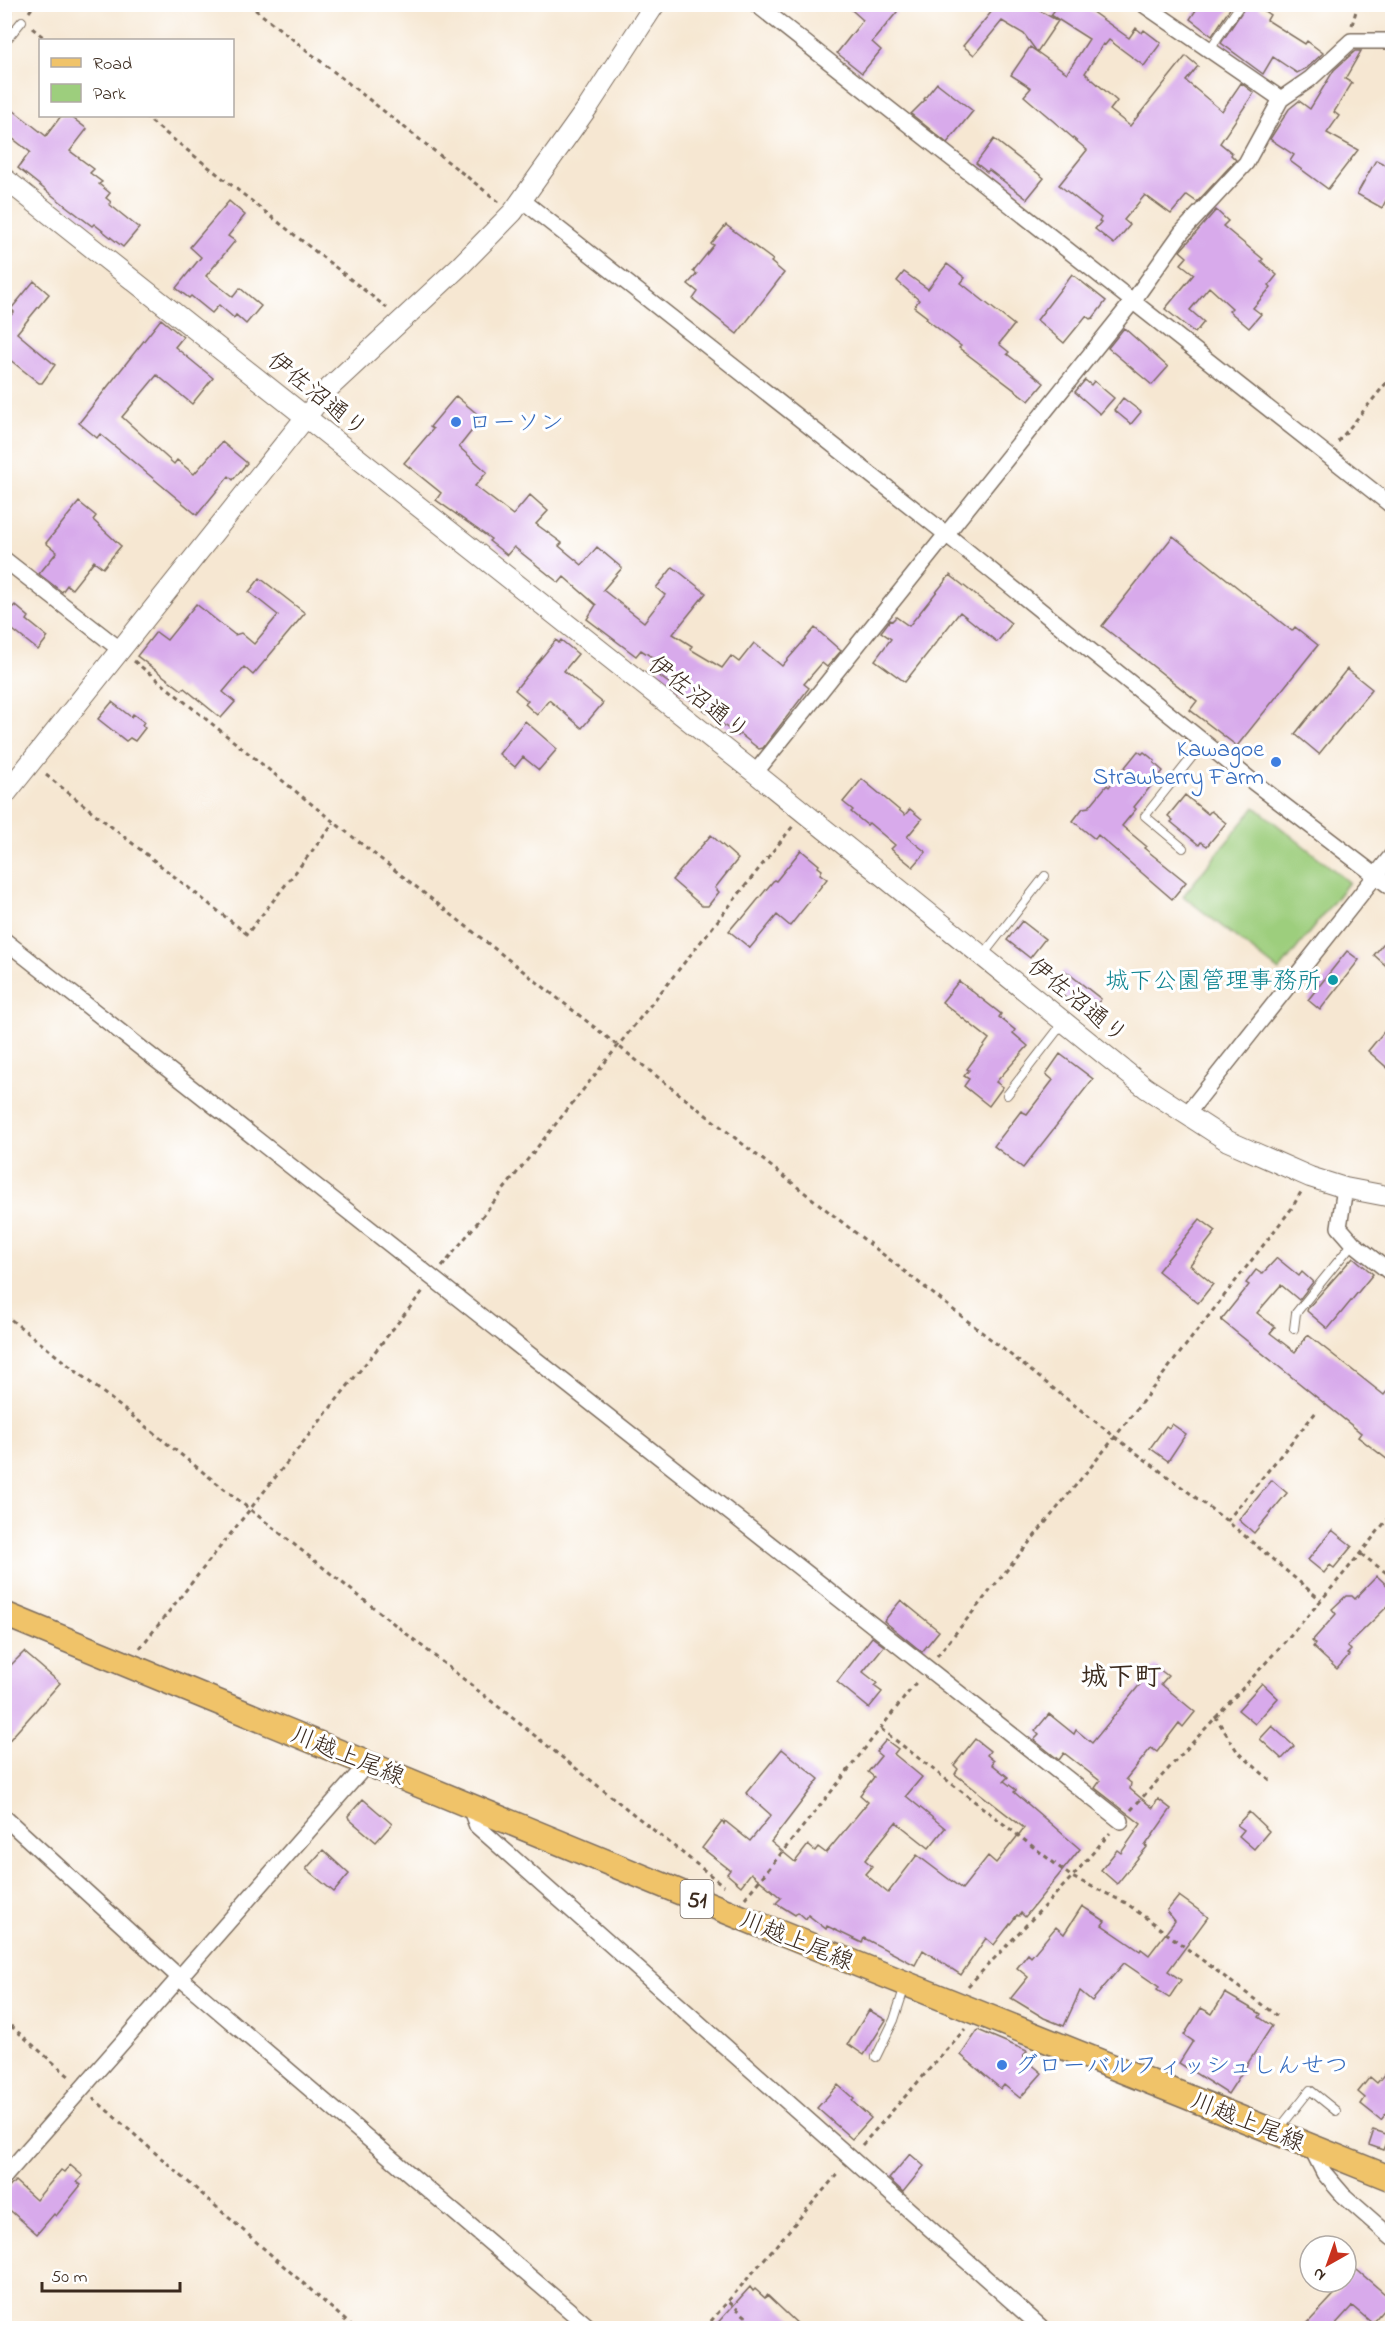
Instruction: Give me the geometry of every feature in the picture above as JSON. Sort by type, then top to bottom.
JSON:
[{"type":"main road","name":"川越上尾線","points":[[4,1614],[469,1805],[743,1909],[906,1984],[1392,2179]]},
{"type":"street","points":[[4,796],[122,651],[329,388],[403,321],[518,206],[588,107],[655,4]]},
{"type":"street","points":[[756,4],[1392,506]]},
{"type":"street","points":[[1143,4],[1281,99]]},
{"type":"street","points":[[755,774],[1132,301],[1182,232],[1246,164],[1281,99],[1310,78],[1351,41],[1392,41]]},
{"type":"street","name":"伊佐沼通り","points":[[4,178],[803,812],[1146,1088],[1228,1141],[1310,1177],[1345,1188],[1392,1197]]},
{"type":"street","points":[[518,206],[946,534],[1204,742],[1392,888]]},
{"type":"street","points":[[4,559],[122,651]]},
{"type":"street","points":[[1186,1115],[1392,855]]},
{"type":"street","points":[[4,940],[1121,1821]]},
{"type":"street","points":[[1345,1188],[1339,1227],[1353,1243],[1392,1274]]},
{"type":"street","points":[[4,2177],[368,1763]]},
{"type":"street","points":[[469,1805],[477,1826],[1042,2328]]},
{"type":"street","points":[[4,1817],[179,1977],[590,2328]]},
{"type":"street","points":[[1311,2146],[1324,2173],[1343,2195],[1392,2238]]},
{"type":"lane","points":[[1209,50],[1242,4]]},
{"type":"lane","points":[[4,43],[22,21]]},
{"type":"lane","points":[[1183,848],[1145,816],[1204,742]]},
{"type":"lane","points":[[982,956],[1045,876]]},
{"type":"lane","points":[[1007,1095],[1064,1022]]},
{"type":"lane","points":[[1294,1329],[1296,1313],[1353,1243]]},
{"type":"lane","points":[[876,2057],[894,2020],[906,1984]]},
{"type":"lane","points":[[1276,2133],[1310,2090],[1336,2111]]},
{"type":"path","points":[[248,4],[518,206]]},
{"type":"path","points":[[145,117],[403,321]]},
{"type":"path","points":[[1327,454],[1392,376]]},
{"type":"path","points":[[122,651],[335,823],[1115,1437],[1227,1521],[1321,1600]]},
{"type":"path","points":[[30,763],[247,934],[335,823]]},
{"type":"path","points":[[127,1664],[803,812]]},
{"type":"path","points":[[4,1314],[250,1508],[743,1909],[756,1885],[1115,1437],[1292,1208],[1310,1177]]},
{"type":"path","points":[[1227,1521],[1316,1412]]},
{"type":"path","points":[[952,2003],[1072,1877],[1321,1600],[1362,1554],[1392,1513]]},
{"type":"path","points":[[1362,1554],[1392,1577]]},
{"type":"path","points":[[1215,1716],[1237,1751],[1271,1781]]},
{"type":"path","points":[[881,1729],[1072,1877],[1126,1903],[1277,2016]]},
{"type":"path","points":[[4,2020],[354,2328]]},
{"type":"path","points":[[729,2302],[759,2328]]},
{"type":"path","points":[[1383,2328],[1392,2318]]},
{"type":"green space","points":[[1255,807],[1349,882],[1279,971],[1183,896]]},
{"type":"building","points":[[845,4],[888,4],[897,12],[872,42],[881,50],[862,73],[837,53],[863,20]]},
{"type":"building","points":[[998,4],[1028,4],[1058,21],[1037,52],[1024,34],[1002,21],[974,55],[963,46]]},
{"type":"building","points":[[1059,4],[1081,4],[1129,38],[1136,28],[1142,33],[1144,30],[1161,43],[1144,66],[1109,40],[1105,45],[1103,44],[1085,73],[1117,101],[1110,110],[1130,126],[1186,56],[1198,66],[1186,81],[1222,111],[1241,83],[1254,93],[1220,143],[1232,153],[1231,155],[1236,160],[1197,202],[1187,195],[1171,214],[1145,195],[1124,220],[1130,225],[1114,244],[1095,229],[1101,222],[1099,221],[1101,218],[1059,185],[1087,150],[1024,96],[1031,88],[1011,75],[1030,47],[1067,73],[1089,39],[1051,15]]},
{"type":"building","points":[[1200,4],[1233,4],[1212,36],[1190,19]]},
{"type":"building","points":[[1247,4],[1254,4],[1270,15],[1267,20],[1305,44],[1307,41],[1323,53],[1307,68],[1297,73],[1273,57],[1263,74],[1221,43]]},
{"type":"building","points":[[1355,51],[1361,51],[1345,79],[1352,83],[1334,112],[1339,116],[1327,133],[1358,150],[1328,189],[1290,161],[1294,155],[1270,139],[1289,109],[1299,101],[1310,109],[1334,70]]},
{"type":"building","points":[[937,83],[973,111],[947,143],[911,114]]},
{"type":"building","points":[[4,103],[46,136],[60,117],[71,117],[87,129],[70,151],[94,169],[90,173],[102,182],[99,184],[110,193],[106,198],[111,202],[109,204],[139,228],[123,247],[94,224],[92,226],[18,168],[30,152],[4,132]]},
{"type":"building","points":[[994,139],[1044,178],[1027,199],[976,163]]},
{"type":"building","points":[[1376,160],[1392,168],[1392,189],[1382,208],[1357,194]]},
{"type":"building","points":[[229,201],[245,215],[228,236],[235,241],[206,276],[233,297],[240,288],[261,306],[246,324],[236,315],[234,318],[219,305],[212,313],[191,296],[189,298],[176,288],[201,257],[190,247]]},
{"type":"building","points":[[1216,210],[1228,221],[1223,226],[1263,259],[1261,261],[1277,275],[1269,285],[1271,287],[1253,308],[1261,314],[1249,328],[1229,311],[1232,308],[1209,287],[1190,310],[1204,322],[1195,333],[1165,309],[1194,274],[1181,264],[1187,257],[1180,251]]},
{"type":"building","points":[[726,225],[773,260],[771,262],[784,273],[737,334],[693,299],[698,292],[688,284],[697,274],[693,271],[714,245],[711,244]]},
{"type":"building","points":[[947,264],[965,278],[961,283],[1014,325],[999,344],[1009,352],[1007,354],[1044,383],[1029,401],[959,348],[961,346],[926,319],[927,317],[914,307],[919,300],[897,281],[904,272],[928,289]]},
{"type":"building","points":[[1072,274],[1106,301],[1093,318],[1086,316],[1064,343],[1037,320]]},
{"type":"building","points":[[34,281],[49,294],[17,333],[55,365],[42,383],[4,355],[4,322],[14,312],[11,309]]},
{"type":"building","points":[[161,319],[183,337],[175,347],[213,378],[192,404],[157,375],[122,417],[174,464],[177,460],[194,474],[222,442],[247,463],[233,480],[229,476],[197,515],[100,434],[97,438],[79,423]]},
{"type":"building","points":[[1124,328],[1168,367],[1152,385],[1108,348]]},
{"type":"building","points":[[1085,380],[1091,385],[1094,381],[1114,398],[1100,414],[1075,392]]},
{"type":"building","points":[[456,396],[482,418],[459,447],[487,472],[475,486],[513,515],[530,495],[548,511],[536,524],[562,543],[559,546],[582,565],[597,547],[622,568],[603,590],[644,622],[665,595],[656,588],[673,567],[706,593],[673,634],[692,646],[690,649],[722,668],[731,656],[739,662],[754,643],[782,666],[815,628],[841,651],[827,667],[822,663],[804,684],[809,688],[763,748],[759,749],[740,734],[738,736],[657,674],[663,664],[641,650],[636,656],[587,619],[596,605],[564,577],[559,583],[514,547],[507,555],[489,541],[491,539],[436,500],[441,493],[404,463],[433,429],[430,427]]},
{"type":"building","points":[[1123,398],[1141,412],[1131,424],[1114,410]]},
{"type":"building","points":[[79,502],[96,516],[93,520],[121,546],[103,568],[94,561],[72,589],[67,585],[62,592],[39,574],[57,552],[46,543]]},
{"type":"building","points":[[1173,536],[1292,631],[1295,627],[1318,645],[1237,746],[1190,710],[1197,701],[1102,626]]},
{"type":"building","points":[[950,575],[1011,623],[1010,626],[997,642],[960,612],[905,682],[875,660],[891,639],[881,632],[890,620],[896,617],[909,626]]},
{"type":"building","points":[[260,578],[305,613],[253,675],[244,667],[223,692],[235,702],[221,718],[184,688],[182,690],[137,656],[156,632],[167,640],[196,604],[235,635],[241,633],[254,644],[278,615],[249,592]]},
{"type":"building","points":[[4,602],[12,608],[15,605],[29,617],[27,620],[48,637],[38,650],[4,623]]},
{"type":"building","points":[[556,640],[559,643],[561,640],[578,654],[564,671],[603,703],[582,728],[549,700],[537,715],[525,704],[528,701],[515,690]]},
{"type":"building","points":[[1347,669],[1372,689],[1319,754],[1295,734]]},
{"type":"building","points":[[112,702],[131,717],[133,714],[144,722],[142,725],[145,728],[135,741],[130,738],[126,741],[98,719]]},
{"type":"building","points":[[525,721],[557,749],[539,770],[523,757],[515,767],[499,754]]},
{"type":"building","points":[[1138,751],[1142,754],[1144,752],[1163,771],[1122,826],[1146,846],[1144,848],[1186,882],[1172,899],[1098,835],[1095,839],[1073,821],[1083,808],[1089,807],[1107,785],[1109,787]]},
{"type":"building","points":[[862,779],[905,815],[910,809],[922,819],[907,837],[926,852],[913,867],[891,849],[895,845],[869,823],[867,825],[851,812],[853,810],[843,802]]},
{"type":"building","points":[[1185,795],[1208,814],[1211,811],[1226,823],[1207,846],[1201,842],[1199,845],[1171,822],[1173,820],[1168,816]]},
{"type":"building","points":[[711,835],[738,859],[715,888],[719,892],[708,906],[702,906],[672,880]]},
{"type":"building","points":[[801,850],[819,865],[818,867],[822,870],[820,874],[827,879],[790,926],[777,915],[750,948],[729,931],[740,918],[742,919],[774,880],[776,881]]},
{"type":"building","points":[[1022,921],[1045,939],[1030,958],[1007,940]]},
{"type":"building","points":[[1392,933],[1392,971],[1374,955]]},
{"type":"building","name":"城下公園管理事務所","points":[[1347,951],[1359,960],[1320,1010],[1308,1000]]},
{"type":"building","points":[[1064,970],[1101,999],[1088,1016],[1051,986]]},
{"type":"building","points":[[959,981],[1001,1014],[999,1017],[1015,1030],[1013,1033],[1028,1046],[996,1082],[1003,1087],[989,1106],[964,1086],[969,1079],[964,1076],[989,1039],[942,1002]]},
{"type":"building","points":[[1392,1022],[1392,1072],[1368,1051]]},
{"type":"building","points":[[1060,1054],[1093,1079],[1023,1168],[994,1146],[1021,1111],[1027,1114],[1053,1080],[1046,1074]]},
{"type":"building","points":[[1200,1219],[1216,1231],[1190,1265],[1213,1284],[1198,1303],[1158,1271]]},
{"type":"building","points":[[1353,1257],[1373,1274],[1328,1329],[1307,1311],[1308,1308]]},
{"type":"building","points":[[1277,1258],[1299,1276],[1302,1272],[1313,1282],[1299,1300],[1281,1285],[1257,1313],[1275,1327],[1270,1333],[1295,1352],[1308,1335],[1384,1395],[1392,1385],[1392,1463],[1358,1437],[1361,1433],[1221,1320],[1249,1285],[1246,1283],[1256,1270],[1262,1274]]},
{"type":"building","points":[[1172,1424],[1186,1434],[1168,1461],[1150,1448],[1166,1426],[1169,1428]]},
{"type":"building","points":[[1272,1480],[1287,1493],[1254,1533],[1239,1520]]},
{"type":"building","points":[[1332,1530],[1352,1546],[1334,1568],[1330,1565],[1324,1573],[1308,1560]]},
{"type":"building","points":[[1377,1576],[1392,1590],[1392,1602],[1347,1646],[1351,1650],[1347,1654],[1349,1655],[1337,1669],[1313,1647],[1315,1644],[1312,1641],[1336,1614],[1332,1609],[1346,1596],[1352,1596],[1355,1599]]},
{"type":"building","points":[[901,1600],[939,1631],[922,1652],[884,1621]]},
{"type":"building","points":[[872,1637],[884,1646],[863,1672],[877,1683],[874,1686],[882,1692],[869,1708],[837,1682]]},
{"type":"building","points":[[24,1652],[60,1683],[4,1746],[4,1672]]},
{"type":"building","points":[[1155,1666],[1168,1676],[1161,1684],[1195,1712],[1183,1727],[1179,1723],[1157,1752],[1151,1748],[1126,1779],[1131,1783],[1130,1789],[1153,1808],[1158,1799],[1171,1809],[1145,1846],[1147,1847],[1117,1884],[1101,1870],[1117,1850],[1121,1853],[1141,1824],[1095,1788],[1100,1781],[1064,1753],[1059,1760],[1034,1740],[1039,1735],[1035,1731],[1049,1714],[1074,1734],[1076,1730],[1092,1743]]},
{"type":"building","points":[[1262,1683],[1278,1698],[1255,1724],[1238,1710]]},
{"type":"building","points":[[1272,1726],[1294,1746],[1282,1759],[1260,1739]]},
{"type":"building","points":[[975,1739],[990,1751],[987,1755],[994,1761],[992,1764],[1008,1777],[1004,1781],[1016,1790],[1014,1792],[1080,1849],[1025,1917],[1021,1913],[1017,1915],[994,1945],[986,1938],[961,1975],[923,1950],[915,1965],[864,1938],[862,1943],[827,1926],[826,1929],[808,1915],[806,1919],[798,1912],[795,1915],[776,1903],[781,1898],[751,1873],[741,1886],[727,1874],[730,1870],[702,1848],[725,1821],[750,1841],[771,1815],[746,1793],[782,1749],[819,1779],[771,1842],[795,1862],[808,1845],[815,1851],[818,1847],[826,1853],[868,1802],[860,1795],[874,1777],[868,1772],[881,1756],[876,1752],[886,1740],[898,1749],[894,1754],[922,1777],[906,1796],[945,1828],[929,1848],[896,1822],[865,1860],[872,1866],[865,1874],[888,1893],[917,1855],[962,1889],[988,1856],[996,1863],[1024,1828],[955,1774],[958,1769],[954,1765]]},
{"type":"building","points":[[363,1799],[392,1824],[376,1842],[348,1816]]},
{"type":"building","points":[[1249,1812],[1269,1831],[1254,1849],[1239,1836],[1244,1830],[1237,1825]]},
{"type":"building","points":[[323,1850],[349,1874],[334,1892],[306,1869]]},
{"type":"building","points":[[1179,1896],[1208,1917],[1168,1971],[1181,1980],[1169,1998],[1157,1990],[1159,1987],[1124,1963],[1092,2001],[1080,1991],[1064,2026],[1044,2018],[1011,1998],[1028,1977],[1017,1968],[1028,1954],[1031,1957],[1056,1927],[1064,1934],[1082,1906],[1105,1921],[1102,1925],[1149,1955],[1175,1921],[1167,1911]]},
{"type":"building","points":[[1225,1993],[1261,2014],[1259,2017],[1272,2026],[1228,2094],[1179,2063],[1193,2041],[1184,2035],[1201,2008],[1212,2014]]},
{"type":"building","points":[[869,2010],[886,2020],[864,2055],[848,2044]]},
{"type":"building","name":"グローバルフィッシュしんせつ","points":[[978,2030],[1027,2051],[1023,2057],[1042,2073],[1020,2098],[1004,2085],[1001,2089],[961,2055]]},
{"type":"building","points":[[1392,2065],[1392,2106],[1381,2120],[1361,2104],[1365,2098],[1358,2092],[1370,2077],[1377,2083]]},
{"type":"building","points":[[838,2085],[871,2118],[852,2139],[817,2108]]},
{"type":"building","points":[[1374,2130],[1389,2135],[1383,2150],[1369,2145]]},
{"type":"building","points":[[910,2154],[924,2166],[903,2192],[889,2179]]},
{"type":"building","points":[[70,2165],[83,2176],[77,2182],[81,2185],[56,2216],[54,2214],[37,2234],[4,2205],[4,2193],[15,2181],[36,2200],[61,2170],[64,2172]]},
{"type":"building","points":[[1358,2271],[1392,2300],[1372,2323],[1352,2306],[1332,2328],[1303,2328],[1335,2294],[1358,2294]]},
{"type":"building","points":[[750,2287],[765,2298],[767,2295],[802,2328],[713,2328]]},
{"type":"place","name":"ローソン","points":[[456,422]]},
{"type":"place","name":"Kawagoe Strawberry Farm","points":[[1276,762]]},
{"type":"place","name":"城下公園管理事務所","points":[[1333,980]]},
{"type":"place","name":"グローバルフィッシュしんせつ","points":[[1002,2065]]},
{"type":"district","name":"城下町","points":[[1121,1676]]}]
